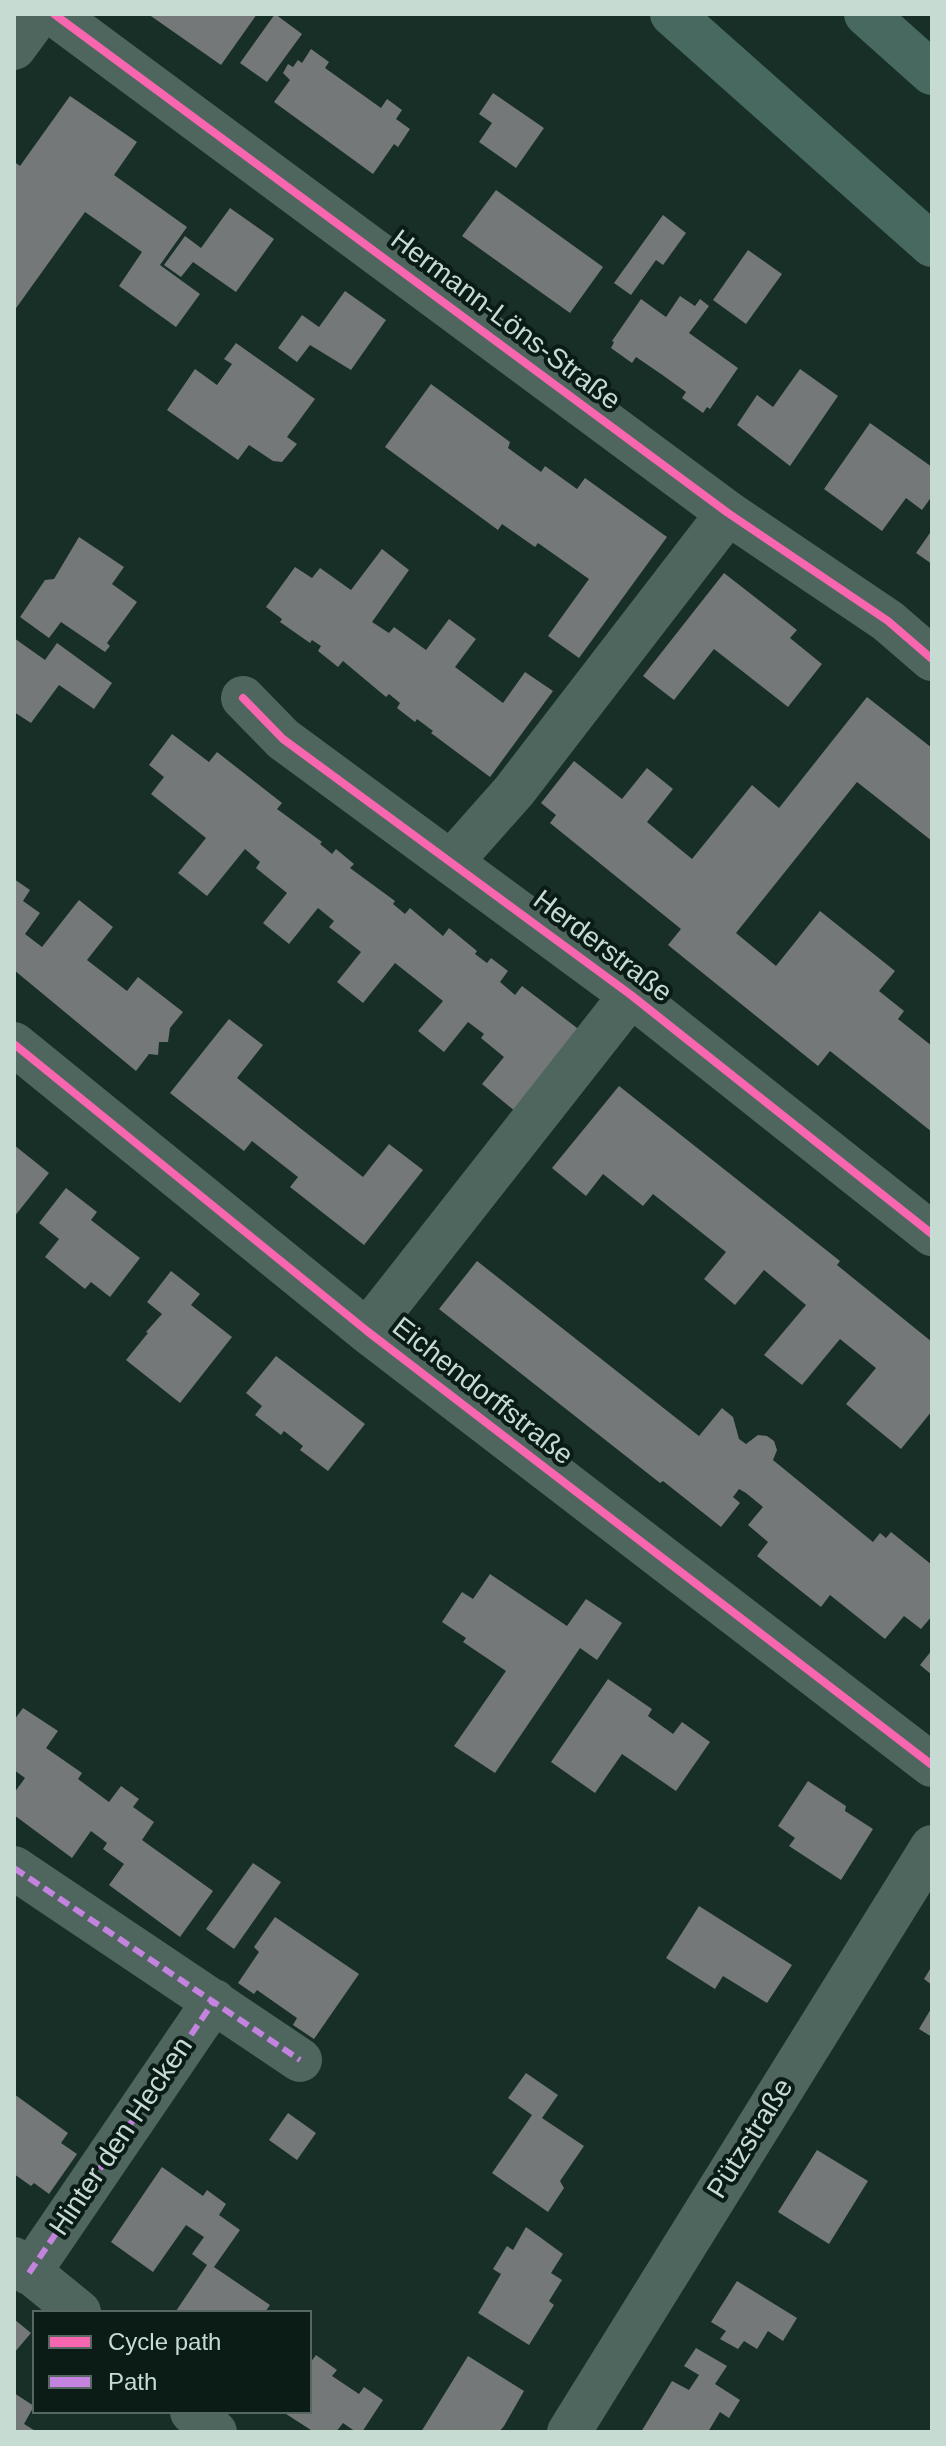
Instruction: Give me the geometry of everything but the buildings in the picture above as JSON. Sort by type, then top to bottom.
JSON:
[{"type":"highway","points":[[672,14],[932,245]]},
{"type":"highway","points":[[866,14],[932,73]]},
{"type":"street","points":[[14,48],[39,14]]},
{"type":"street","name":"Hermann-Löns-Straße","points":[[54,14],[728,513],[888,621],[932,659]]},
{"type":"street","points":[[451,862],[514,791],[728,513]]},
{"type":"street","name":"Herderstraße","points":[[243,698],[283,739],[631,995],[932,1234]]},
{"type":"street","name":"Herderstraße","points":[[367,1331],[631,995]]},
{"type":"street","name":"Eichendorffstraße","points":[[14,1044],[367,1331],[932,1765]]},
{"type":"street","name":"Pützstraße","points":[[569,2432],[932,1847]]},
{"type":"street","points":[[14,1868],[300,2060]]},
{"type":"street","name":"Hinter den Hecken","points":[[22,2266],[214,2001]]},
{"type":"street","points":[[22,2266],[77,2310]]},
{"type":"street","points":[[194,2414],[215,2432]]},
{"type":"marked path","points":[[14,1868],[300,2060]]},
{"type":"marked path","points":[[29,2273],[214,2001]]},
{"type":"cycle path","points":[[54,14],[728,513],[888,621],[932,659]]},
{"type":"cycle path","points":[[243,698],[283,739],[631,995],[932,1234]]},
{"type":"cycle path","points":[[14,1044],[367,1331],[932,1765]]}]
